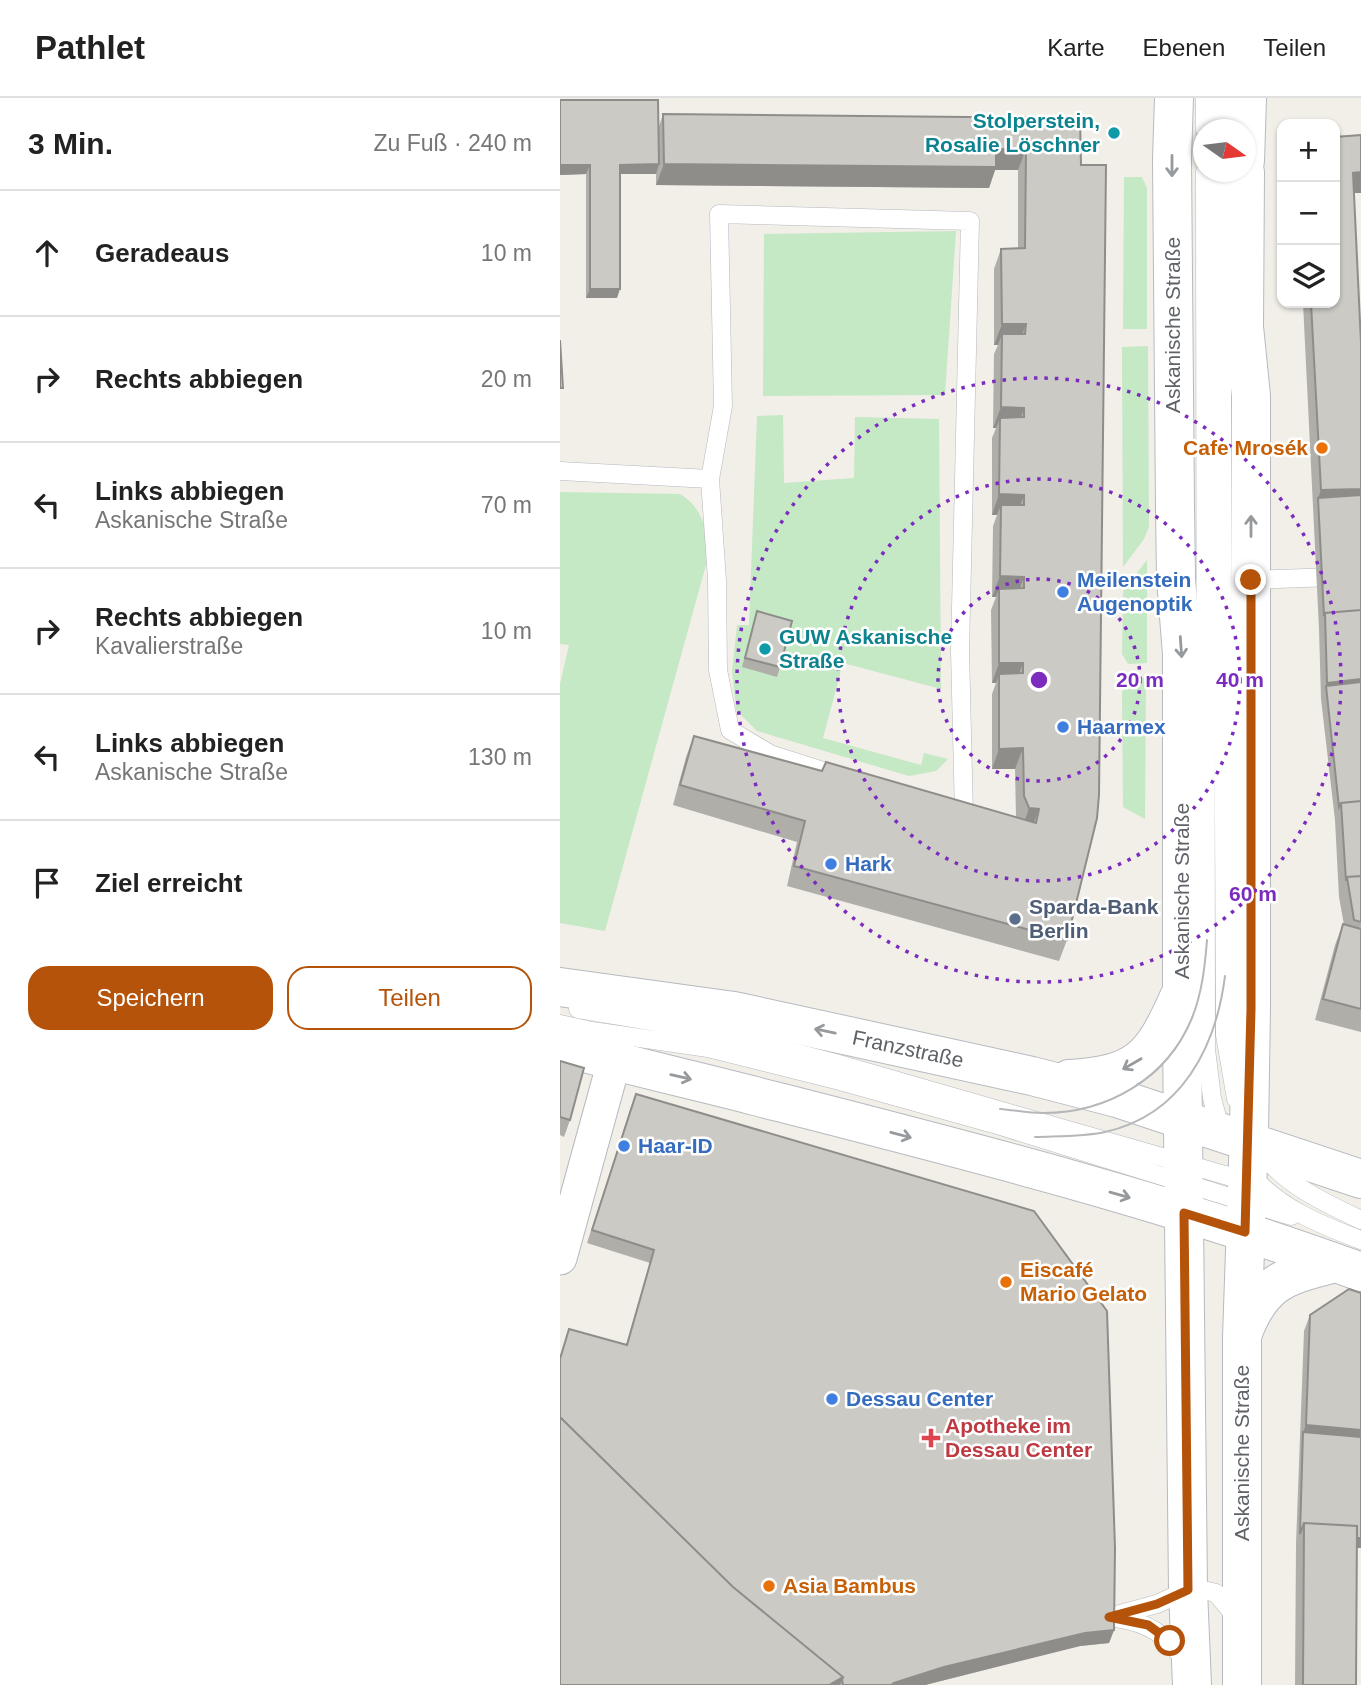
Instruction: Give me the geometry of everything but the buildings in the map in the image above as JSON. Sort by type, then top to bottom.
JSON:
[{"type":"main road","name":"Askanische Straße","points":[[1174,98],[1172,172],[1175,507],[1176,579],[1182,654],[1183,1120],[1191,1676]]},
{"type":"main road","points":[[1246,119],[1247,98]]},
{"type":"main road","name":"Askanische Straße","points":[[1242,1685],[1242,1338],[1247,1169],[1251,580],[1251,396],[1244,327],[1245,182]]},
{"type":"main road","name":"Franzstraße","points":[[560,987],[734,1011],[1116,1098],[1183,1120],[1247,1169]]},
{"type":"main road","points":[[1049,1081],[1107,1074],[1138,1062],[1147,1055],[1164,1032],[1182,989]]},
{"type":"main road","points":[[560,1046],[614,1062],[758,1096],[1184,1186],[1247,1169],[1361,1179]]},
{"type":"main road","points":[[1247,1169],[1354,1254]]},
{"type":"main road","points":[[1242,1338],[1254,1307],[1271,1287],[1354,1254]]},
{"type":"street","points":[[560,1258],[572,1169],[614,1062]]},
{"type":"lane","points":[[1205,98],[1205,119]]},
{"type":"lane","points":[[1221,98],[1221,119]]},
{"type":"lane","points":[[1205,182],[1206,1049],[1212,1098],[1247,1169],[1361,1220]]},
{"type":"lane","points":[[1221,182],[1225,1035],[1247,1169]]},
{"type":"lane","points":[[860,782],[769,754],[730,730],[718,670],[717,580],[710,479],[723,406],[719,214],[970,221],[960,651],[964,815],[938,807]]},
{"type":"lane","points":[[560,471],[710,479]]},
{"type":"lane","points":[[1251,580],[1361,576]]},
{"type":"lane","points":[[560,1006],[711,1031],[900,1080],[1184,1186]]},
{"type":"lane","points":[[560,1024],[708,1048],[781,1066],[994,1124],[1184,1186],[1247,1169],[1285,1179],[1361,1220]]},
{"type":"lane","points":[[1191,1676],[1170,1641],[1148,1625],[1109,1617],[1157,1604],[1188,1590],[1207,1589],[1216,1593],[1242,1626]]},
{"type":"green space","points":[[1124,177],[1142,177],[1147,188],[1147,329],[1123,329]]},
{"type":"green space","points":[[956,231],[945,395],[763,396],[764,234]]},
{"type":"green space","points":[[1148,346],[1149,527],[1144,539],[1123,567],[1122,347]]},
{"type":"green space","points":[[783,415],[784,483],[854,478],[855,417],[939,419],[941,689],[843,663],[823,738],[921,765],[924,753],[948,759],[936,771],[909,776],[757,731],[736,710],[732,671],[737,625],[749,625],[757,416]]},
{"type":"green space","points":[[560,492],[680,494],[694,505],[702,519],[709,554],[605,931],[560,923],[560,684],[569,645],[560,644]]},
{"type":"green space","points":[[1147,560],[1147,663],[1128,664],[1122,654],[1123,591]]},
{"type":"green space","points":[[1146,678],[1145,819],[1123,807],[1122,692],[1129,679]]},
{"type":"tram line","points":[[1000,1109],[1043,1113],[1090,1107],[1112,1099],[1151,1075],[1181,1040],[1192,1018],[1201,989],[1207,940]]},
{"type":"tram line","points":[[1035,1137],[1079,1136],[1105,1132],[1132,1123],[1155,1110],[1174,1094],[1203,1052],[1213,1028],[1225,976]]},
{"type":"place","name":"Stolperstein, Rosalie Löschner","points":[[1114,133]]},
{"type":"place","name":"Cafe Mrosék","points":[[1322,448]]},
{"type":"place","name":"Meilenstein Augenoptik","points":[[1063,592]]},
{"type":"place","name":"GUW Askanische Straße","points":[[765,649]]},
{"type":"place","name":"Haarmex","points":[[1063,727]]},
{"type":"place","name":"Hark","points":[[831,864]]},
{"type":"place","name":"Sparda-Bank Berlin","points":[[1015,919]]},
{"type":"place","name":"Haar-ID","points":[[624,1146]]},
{"type":"place","name":"Eiscafé Mario Gelato","points":[[1006,1282]]},
{"type":"place","name":"Dessau Center","points":[[832,1399]]},
{"type":"place","name":"Apotheke im Dessau Center","points":[[931,1438]]},
{"type":"place","name":"Asia Bambus","points":[[769,1586]]},
{"type":"route","points":[[1170,1641],[1148,1625],[1109,1617],[1157,1604],[1188,1590],[1184,1213],[1245,1232],[1251,1009],[1251,580]]}]
